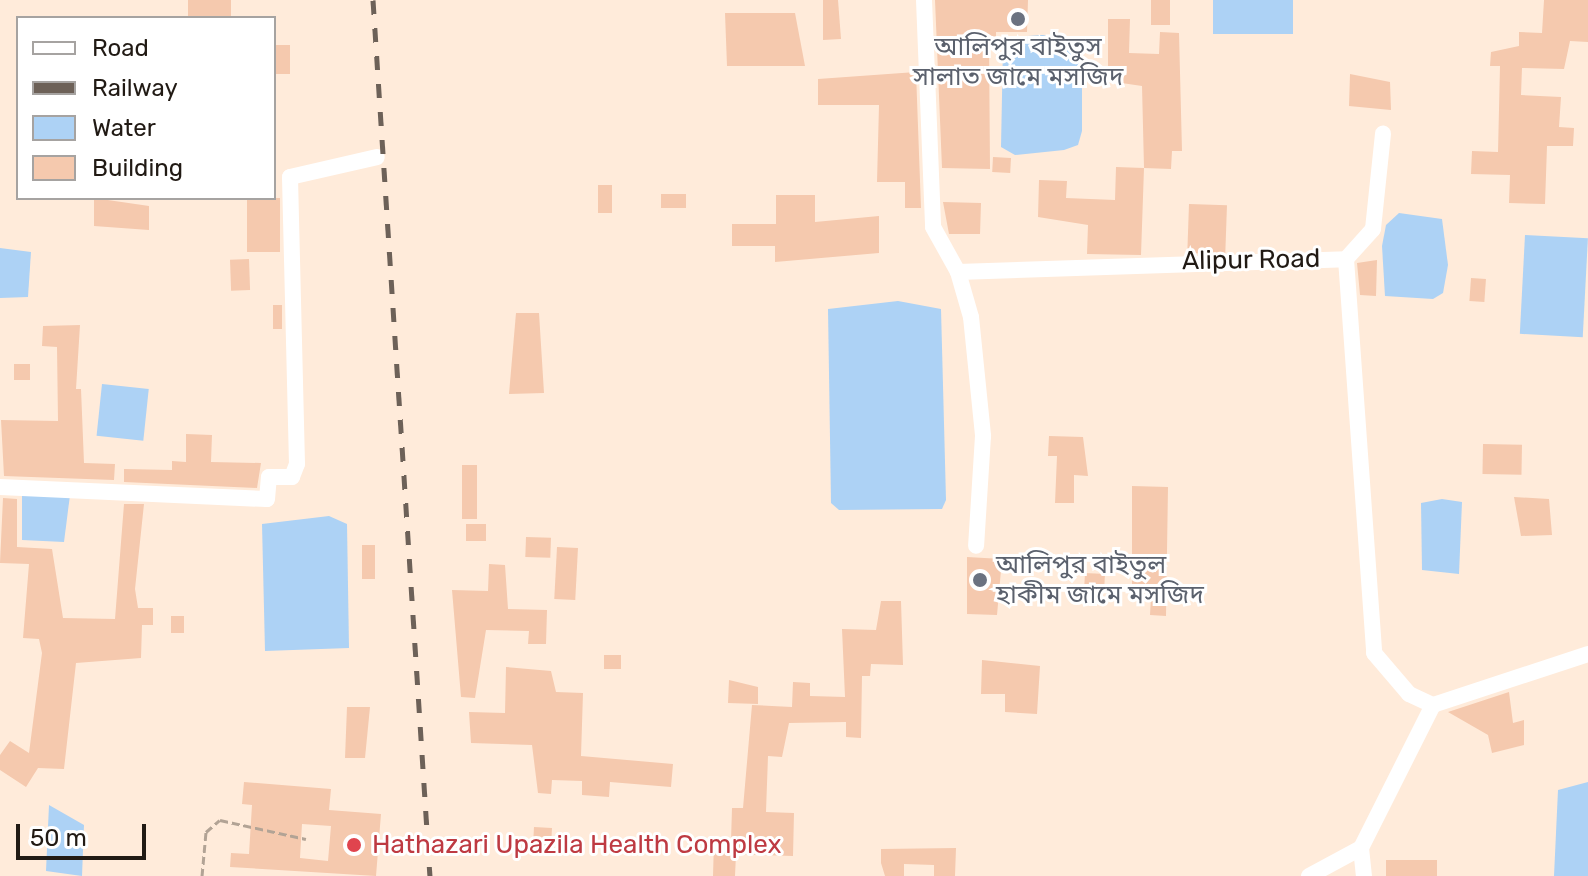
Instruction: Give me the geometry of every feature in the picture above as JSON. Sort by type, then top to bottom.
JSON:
[{"type":"street","points":[[924,0],[933,227],[958,272],[971,317],[983,436],[976,546]]},
{"type":"street","points":[[1346,259],[1373,229],[1383,134]]},
{"type":"street","points":[[0,487],[267,499],[269,477],[292,477],[297,464],[290,177],[377,157]]},
{"type":"street","name":"Alipur Road","points":[[958,272],[1346,259],[1374,653],[1409,694],[1433,705]]},
{"type":"street","points":[[1364,876],[1361,848],[1433,705],[1588,654]]},
{"type":"street","points":[[1309,876],[1361,848]]},
{"type":"path","points":[[202,876],[206,832],[220,820],[306,839]]},
{"type":"water","points":[[1213,0],[1293,0],[1293,34],[1213,34]]},
{"type":"water","points":[[1043,35],[1082,45],[1082,131],[1078,145],[1064,150],[1015,155],[1001,147],[1003,45],[1013,37]]},
{"type":"water","points":[[1399,213],[1442,219],[1448,265],[1443,293],[1433,299],[1385,296],[1382,246],[1386,225]]},
{"type":"water","points":[[1525,235],[1588,238],[1583,337],[1520,334]]},
{"type":"water","points":[[0,248],[31,252],[28,297],[0,298]]},
{"type":"water","points":[[898,301],[941,309],[946,500],[942,509],[839,510],[831,503],[828,309]]},
{"type":"water","points":[[102,384],[149,389],[143,441],[97,436]]},
{"type":"water","points":[[22,494],[70,495],[64,542],[22,540]]},
{"type":"water","points":[[1442,499],[1462,502],[1459,574],[1422,570],[1421,503]]},
{"type":"water","points":[[329,516],[347,524],[349,648],[265,651],[262,524]]},
{"type":"water","points":[[1588,782],[1588,876],[1554,876],[1558,790]]},
{"type":"water","points":[[49,805],[84,825],[82,876],[46,871]]},
{"type":"building","points":[[188,0],[231,0],[231,16],[188,16]]},
{"type":"building","points":[[823,0],[838,0],[841,39],[823,40]]},
{"type":"building","points":[[935,0],[1028,0],[1027,32],[996,32],[996,41],[989,41],[990,169],[942,168]]},
{"type":"building","points":[[1151,0],[1170,0],[1170,25],[1151,25]]},
{"type":"building","points":[[1544,0],[1588,0],[1588,42],[1570,41],[1564,69],[1522,68],[1521,95],[1561,97],[1559,127],[1574,128],[1573,146],[1547,146],[1545,204],[1509,203],[1510,175],[1471,174],[1472,151],[1498,152],[1500,66],[1490,66],[1491,52],[1519,46],[1519,32],[1542,33]]},
{"type":"building","points":[[725,13],[795,13],[805,66],[727,66]]},
{"type":"building","points":[[1108,19],[1130,19],[1129,53],[1159,54],[1160,32],[1179,33],[1182,151],[1172,151],[1171,169],[1144,168],[1142,86],[1108,81]]},
{"type":"building","points":[[276,45],[290,45],[290,74],[276,74]]},
{"type":"building","points":[[916,72],[921,208],[905,208],[905,182],[877,182],[879,105],[818,105],[818,79]]},
{"type":"building","points":[[1350,74],[1390,82],[1391,110],[1349,106]]},
{"type":"building","points":[[993,157],[1011,158],[1010,173],[992,172]]},
{"type":"building","points":[[1116,167],[1144,168],[1141,255],[1087,254],[1088,225],[1038,217],[1039,180],[1067,181],[1066,198],[1115,200]]},
{"type":"building","points":[[598,185],[612,185],[612,213],[598,213]]},
{"type":"building","points":[[661,194],[686,194],[686,208],[661,208]]},
{"type":"building","points":[[776,195],[815,195],[815,222],[879,216],[879,253],[775,262],[775,246],[732,246],[732,224],[776,224]]},
{"type":"building","points":[[280,198],[280,252],[247,252],[247,200]]},
{"type":"building","points":[[94,200],[149,206],[149,230],[94,226]]},
{"type":"building","points":[[943,202],[981,203],[980,234],[949,234]]},
{"type":"building","points":[[1189,204],[1227,205],[1225,254],[1187,253]]},
{"type":"building","points":[[249,259],[250,290],[231,291],[230,260]]},
{"type":"building","points":[[1377,260],[1376,296],[1360,295],[1357,263]]},
{"type":"building","points":[[1471,278],[1486,279],[1484,302],[1469,301]]},
{"type":"building","points":[[273,305],[282,305],[282,329],[273,329]]},
{"type":"building","points":[[516,313],[539,313],[544,393],[509,394]]},
{"type":"building","points":[[80,325],[76,389],[81,389],[84,463],[115,464],[114,480],[4,476],[1,420],[58,421],[57,347],[42,346],[43,326]]},
{"type":"building","points":[[14,364],[30,364],[30,380],[14,380]]},
{"type":"building","points":[[186,434],[212,435],[211,462],[261,463],[257,488],[124,482],[124,469],[172,470],[172,461],[186,462]]},
{"type":"building","points":[[1049,436],[1083,437],[1088,476],[1074,475],[1074,503],[1055,503],[1057,456],[1048,456]]},
{"type":"building","points":[[1483,444],[1522,445],[1521,475],[1482,474]]},
{"type":"building","points":[[462,465],[477,465],[477,519],[462,519]]},
{"type":"building","points":[[1132,486],[1168,487],[1166,616],[1150,615],[1151,597],[1132,596]]},
{"type":"building","points":[[1514,497],[1549,499],[1552,535],[1521,536]]},
{"type":"building","points":[[3,498],[17,499],[17,547],[52,549],[63,618],[115,619],[124,504],[144,504],[135,589],[138,608],[153,608],[153,625],[142,625],[141,658],[76,663],[64,769],[38,768],[26,787],[0,770],[0,755],[10,741],[29,753],[42,653],[39,639],[23,638],[29,564],[0,563]]},
{"type":"building","points":[[466,524],[486,524],[486,541],[466,541]]},
{"type":"building","points":[[526,537],[551,538],[550,558],[525,557]]},
{"type":"building","points":[[362,545],[375,545],[375,579],[362,579]]},
{"type":"building","points":[[557,547],[578,548],[575,600],[554,599]]},
{"type":"building","points":[[967,557],[1002,559],[997,615],[967,614]]},
{"type":"building","points":[[489,564],[505,565],[508,609],[547,610],[546,644],[528,644],[529,631],[486,630],[475,698],[461,697],[452,590],[488,591]]},
{"type":"building","points":[[1085,573],[1105,574],[1104,589],[1084,588]]},
{"type":"building","points":[[881,601],[901,601],[903,665],[871,664],[870,676],[862,676],[861,738],[846,737],[846,722],[789,723],[782,757],[768,756],[766,812],[794,813],[793,856],[736,854],[735,876],[713,876],[714,841],[731,841],[732,808],[743,808],[752,705],[792,707],[793,682],[810,683],[810,696],[845,697],[842,629],[876,630]]},
{"type":"building","points":[[171,616],[184,616],[184,633],[171,633]]},
{"type":"building","points":[[604,655],[621,655],[621,669],[604,669]]},
{"type":"building","points":[[982,660],[1040,666],[1037,714],[1005,712],[1005,694],[981,694]]},
{"type":"building","points":[[506,667],[551,671],[556,692],[583,693],[581,756],[673,764],[671,787],[610,782],[609,797],[582,795],[582,781],[552,780],[551,794],[538,793],[532,745],[471,743],[469,712],[505,713]]},
{"type":"building","points":[[729,680],[758,687],[758,704],[728,703]]},
{"type":"building","points":[[1509,692],[1513,723],[1524,720],[1524,745],[1492,753],[1488,735],[1448,712]]},
{"type":"building","points":[[347,707],[370,707],[365,758],[345,758]]},
{"type":"building","points":[[244,782],[331,789],[329,810],[381,814],[376,876],[230,867],[231,853],[249,854],[252,805],[242,804]],"holes":[[[302,824],[331,826],[328,861],[300,858]]]},
{"type":"building","points":[[534,827],[552,828],[551,848],[533,847]]},
{"type":"building","points":[[956,848],[955,876],[934,876],[934,865],[904,864],[904,876],[885,876],[881,863],[881,849]]},
{"type":"building","points":[[1386,860],[1437,860],[1437,876],[1386,876]]},
{"type":"railway","points":[[373,0],[430,876]]},
{"type":"place","name":"আলিপুর বাইতুস সালাত জামে মসজিদ","points":[[1018,19]]},
{"type":"place","name":"আলিপুর বাইতুল হাকীম জামে মসজিদ","points":[[980,580]]},
{"type":"place","name":"Hathazari Upazila Health Complex","points":[[354,845]]}]
